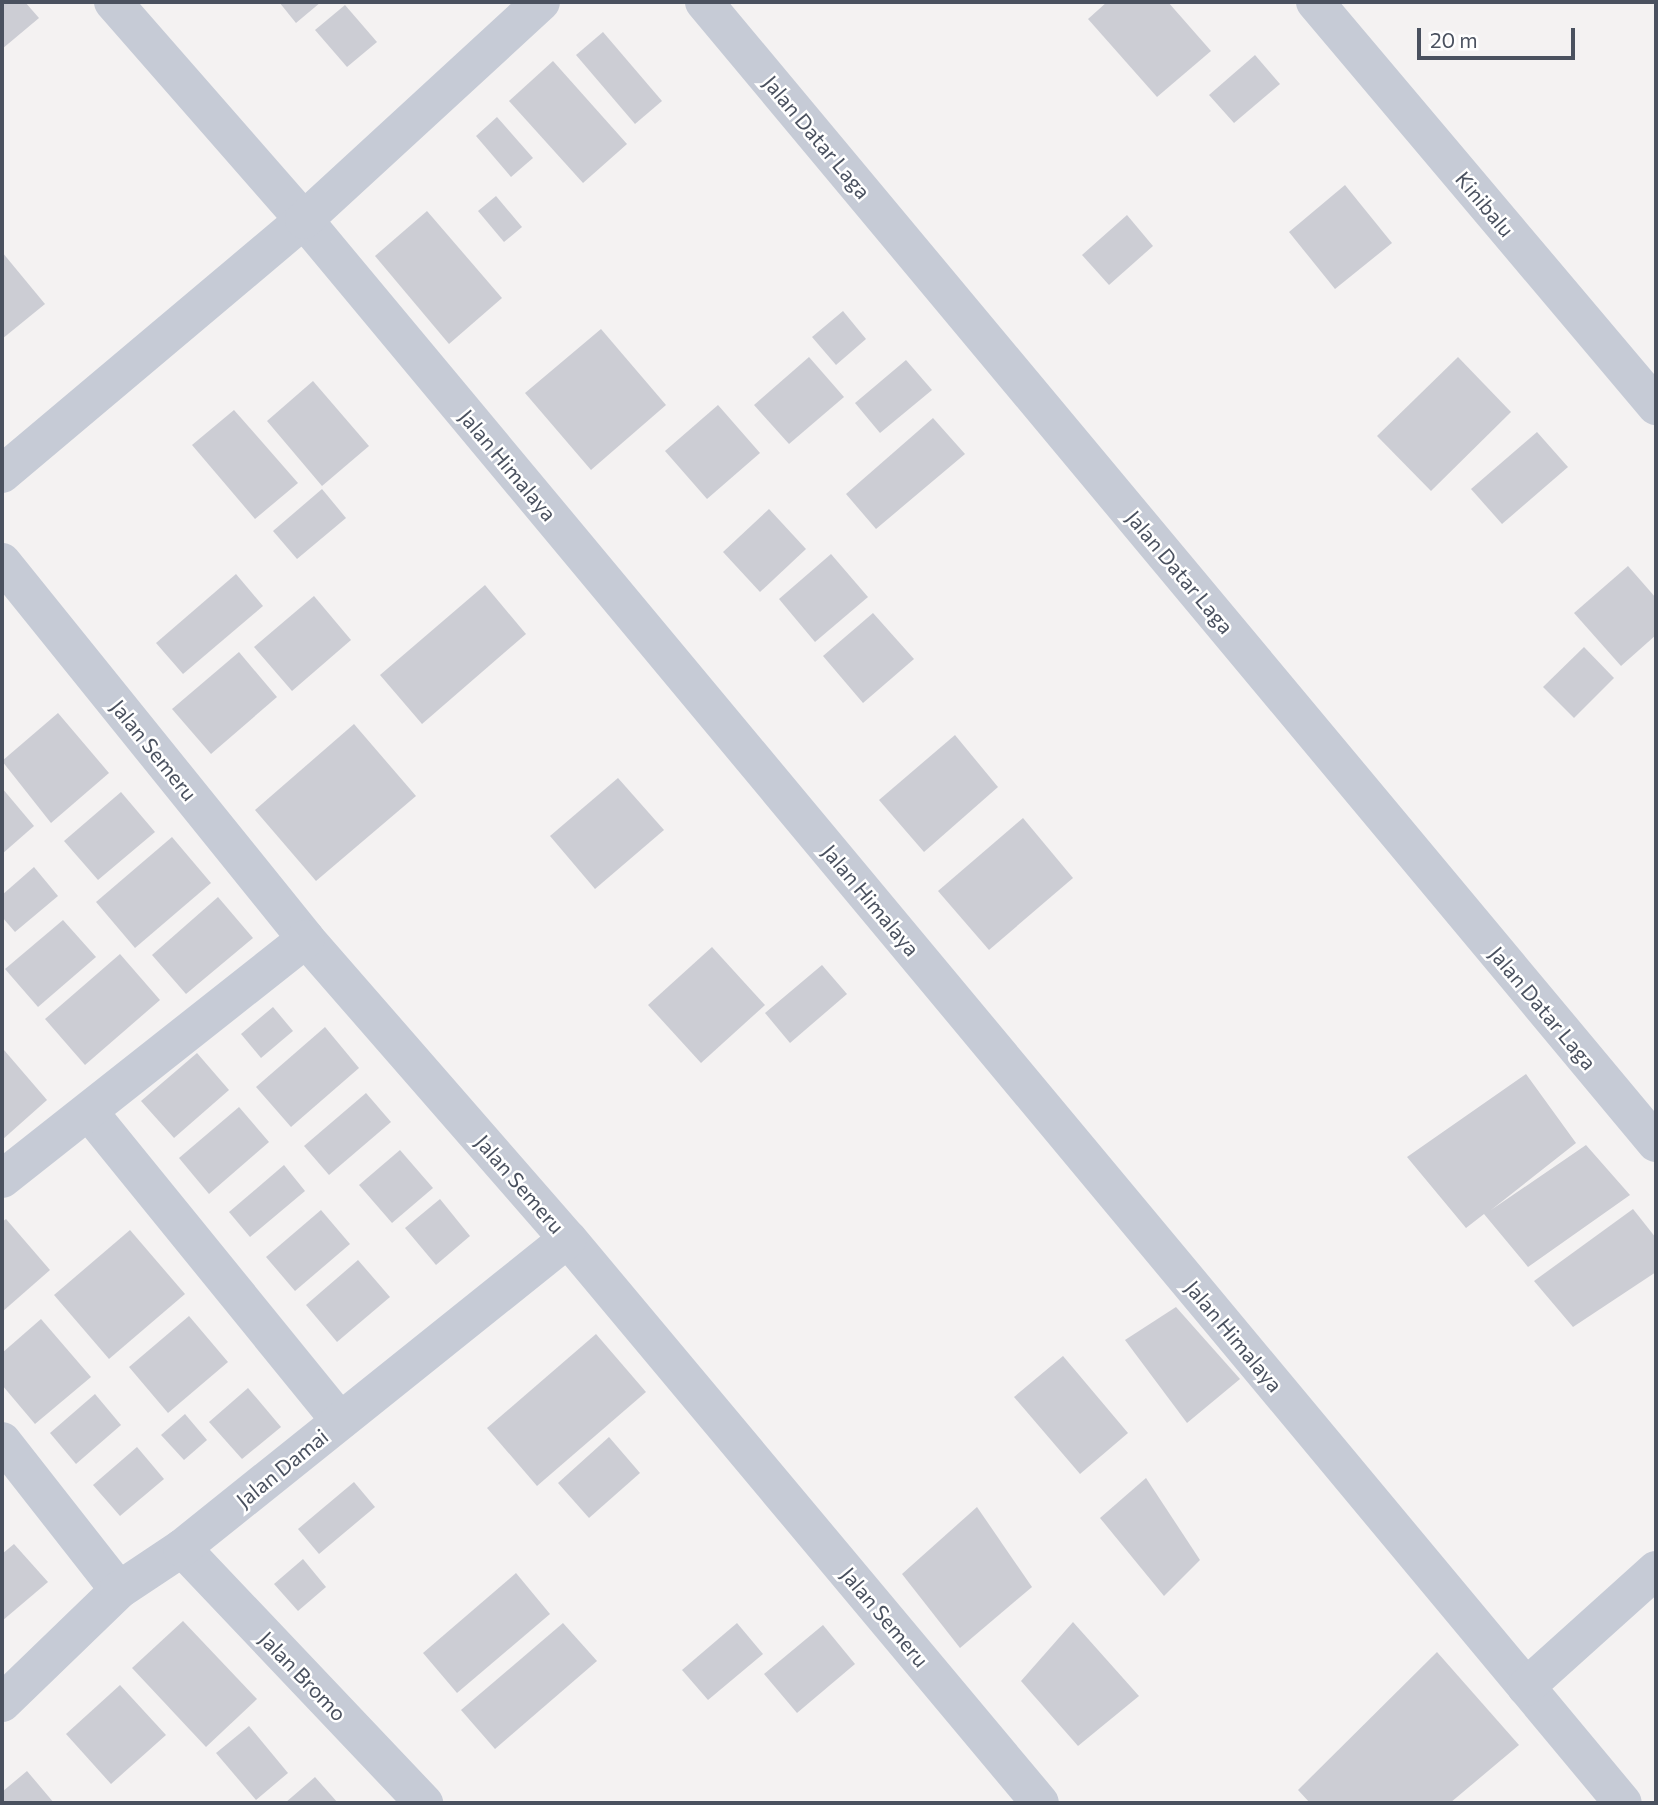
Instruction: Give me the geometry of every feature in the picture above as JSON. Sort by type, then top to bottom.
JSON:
[{"type":"street","name":"Jalan Himalaya","points":[[113,2],[304,220],[1623,1803]]},
{"type":"street","points":[[2,474],[304,220],[541,2]]},
{"type":"street","name":"Jalan Datar Laga","points":[[704,2],[1656,1143]]},
{"type":"street","name":"Kinibalu","points":[[1315,2],[1656,406]]},
{"type":"street","name":"Jalan Semeru","points":[[2,562],[306,939],[568,1239],[1040,1803]]},
{"type":"street","points":[[2,1179],[306,939]]},
{"type":"street","points":[[89,1112],[341,1421]]},
{"type":"street","name":"Jalan Damai","points":[[2,1703],[119,1590],[182,1548],[568,1239]]},
{"type":"street","points":[[2,1441],[119,1590]]},
{"type":"street","name":"Jalan Bromo","points":[[182,1548],[424,1803]]},
{"type":"street","points":[[1526,1687],[1656,1570]]},
{"type":"building","points":[[2,2],[25,2],[39,18],[2,49]]},
{"type":"building","points":[[279,2],[321,2],[296,23]]},
{"type":"building","points":[[1107,2],[1168,2],[1211,51],[1157,97],[1088,19]]},
{"type":"building","points":[[345,5],[377,42],[347,67],[315,30]]},
{"type":"building","points":[[603,32],[662,101],[635,124],[576,55]]},
{"type":"building","points":[[1255,55],[1280,84],[1234,123],[1209,95]]},
{"type":"building","points":[[553,61],[627,144],[583,183],[509,101]]},
{"type":"building","points":[[497,117],[533,158],[511,177],[476,136]]},
{"type":"building","points":[[1345,185],[1392,243],[1335,289],[1289,232]]},
{"type":"building","points":[[496,196],[522,227],[504,242],[478,211]]},
{"type":"building","points":[[427,211],[502,298],[449,344],[375,256]]},
{"type":"building","points":[[1127,215],[1153,246],[1109,285],[1082,255]]},
{"type":"building","points":[[2,252],[45,304],[2,339]]},
{"type":"building","points":[[843,311],[866,339],[836,365],[812,337]]},
{"type":"building","points":[[601,329],[666,405],[591,470],[525,393]]},
{"type":"building","points":[[809,357],[844,397],[789,444],[754,405]]},
{"type":"building","points":[[1458,357],[1511,412],[1431,491],[1377,436]]},
{"type":"building","points":[[906,360],[932,390],[880,433],[855,403]]},
{"type":"building","points":[[313,381],[369,446],[322,486],[267,421]]},
{"type":"building","points":[[718,405],[760,453],[707,499],[665,451]]},
{"type":"building","points":[[234,410],[298,483],[255,519],[192,445]]},
{"type":"building","points":[[933,418],[965,454],[876,529],[846,494]]},
{"type":"building","points":[[1537,432],[1568,467],[1502,524],[1471,489]]},
{"type":"building","points":[[322,489],[346,518],[297,559],[273,531]]},
{"type":"building","points":[[769,509],[806,549],[760,592],[723,552]]},
{"type":"building","points":[[831,554],[868,597],[815,642],[779,599]]},
{"type":"building","points":[[1628,566],[1656,598],[1656,635],[1621,666],[1574,613]]},
{"type":"building","points":[[236,574],[263,606],[183,674],[156,643]]},
{"type":"building","points":[[485,585],[526,634],[422,724],[380,675]]},
{"type":"building","points":[[314,596],[351,640],[292,691],[254,647]]},
{"type":"building","points":[[873,613],[914,659],[863,703],[823,656]]},
{"type":"building","points":[[1584,647],[1614,678],[1574,718],[1543,687]]},
{"type":"building","points":[[239,652],[277,697],[211,754],[172,709]]},
{"type":"building","points":[[58,713],[109,773],[51,823],[2,761]]},
{"type":"building","points":[[354,724],[416,796],[316,881],[255,810]]},
{"type":"building","points":[[955,735],[998,787],[924,852],[879,800]]},
{"type":"building","points":[[618,778],[664,830],[595,889],[550,836]]},
{"type":"building","points":[[2,788],[34,826],[2,854]]},
{"type":"building","points":[[121,792],[155,832],[98,880],[64,841]]},
{"type":"building","points":[[1023,818],[1073,878],[989,950],[938,891]]},
{"type":"building","points":[[172,837],[211,883],[135,948],[96,902]]},
{"type":"building","points":[[34,867],[58,896],[15,932],[2,917],[2,895]]},
{"type":"building","points":[[218,897],[253,938],[186,994],[152,955]]},
{"type":"building","points":[[63,920],[96,957],[38,1007],[5,969]]},
{"type":"building","points":[[712,947],[765,1005],[701,1063],[648,1005]]},
{"type":"building","points":[[120,954],[160,1000],[85,1065],[45,1019]]},
{"type":"building","points":[[822,965],[847,994],[790,1043],[765,1013]]},
{"type":"building","points":[[273,1007],[293,1031],[261,1058],[241,1034]]},
{"type":"building","points":[[325,1027],[359,1068],[291,1127],[256,1087]]},
{"type":"building","points":[[4,1050],[47,1100],[2,1140],[2,1052]]},
{"type":"building","points":[[197,1053],[229,1090],[174,1138],[141,1101]]},
{"type":"building","points":[[1526,1074],[1576,1143],[1491,1210],[1586,1145],[1630,1195],[1528,1267],[1484,1214],[1466,1228],[1407,1157]]},
{"type":"building","points":[[366,1093],[391,1122],[329,1175],[304,1146]]},
{"type":"building","points":[[239,1107],[269,1142],[209,1194],[179,1158]]},
{"type":"building","points":[[400,1150],[433,1188],[392,1223],[359,1185]]},
{"type":"building","points":[[284,1165],[305,1191],[250,1237],[229,1212]]},
{"type":"building","points":[[440,1199],[470,1236],[436,1265],[405,1228]]},
{"type":"building","points":[[1633,1209],[1656,1238],[1656,1272],[1573,1327],[1534,1281]]},
{"type":"building","points":[[321,1210],[350,1244],[295,1291],[266,1257]]},
{"type":"building","points":[[6,1219],[50,1270],[2,1312],[2,1222]]},
{"type":"building","points":[[130,1230],[185,1294],[109,1359],[54,1295]]},
{"type":"building","points":[[358,1260],[390,1297],[337,1342],[306,1305]]},
{"type":"building","points":[[1176,1307],[1240,1379],[1187,1423],[1125,1340]]},
{"type":"building","points":[[189,1316],[228,1362],[168,1413],[129,1367]]},
{"type":"building","points":[[41,1319],[91,1377],[35,1424],[2,1385],[2,1353]]},
{"type":"building","points":[[596,1334],[646,1392],[537,1486],[487,1428]]},
{"type":"building","points":[[1063,1356],[1128,1433],[1080,1474],[1014,1397]]},
{"type":"building","points":[[248,1388],[281,1427],[242,1459],[209,1422]]},
{"type":"building","points":[[95,1394],[121,1425],[76,1464],[50,1433]]},
{"type":"building","points":[[185,1414],[207,1440],[184,1460],[161,1435]]},
{"type":"building","points":[[609,1437],[640,1473],[589,1518],[558,1483]]},
{"type":"building","points":[[137,1447],[164,1479],[120,1516],[93,1485]]},
{"type":"building","points":[[1146,1478],[1200,1560],[1164,1596],[1100,1518]]},
{"type":"building","points":[[354,1482],[375,1507],[319,1554],[298,1529]]},
{"type":"building","points":[[977,1507],[1032,1587],[960,1648],[902,1574]]},
{"type":"building","points":[[14,1544],[48,1582],[2,1621],[2,1554]]},
{"type":"building","points":[[303,1559],[326,1587],[298,1611],[274,1584]]},
{"type":"building","points":[[516,1573],[550,1614],[457,1693],[423,1653]]},
{"type":"building","points":[[183,1621],[257,1699],[206,1747],[132,1668]]},
{"type":"building","points":[[1073,1622],[1139,1696],[1078,1746],[1021,1681]]},
{"type":"building","points":[[563,1623],[597,1661],[495,1749],[461,1710]]},
{"type":"building","points":[[737,1623],[763,1654],[708,1700],[682,1670]]},
{"type":"building","points":[[823,1625],[855,1664],[797,1713],[764,1674]]},
{"type":"building","points":[[1437,1652],[1519,1745],[1450,1803],[1310,1803],[1298,1790]]},
{"type":"building","points":[[120,1685],[166,1735],[111,1784],[66,1734]]},
{"type":"building","points":[[249,1726],[288,1773],[256,1800],[216,1753]]},
{"type":"building","points":[[27,1771],[54,1803],[3,1803],[2,1792]]},
{"type":"building","points":[[315,1777],[338,1803],[285,1803]]}]
